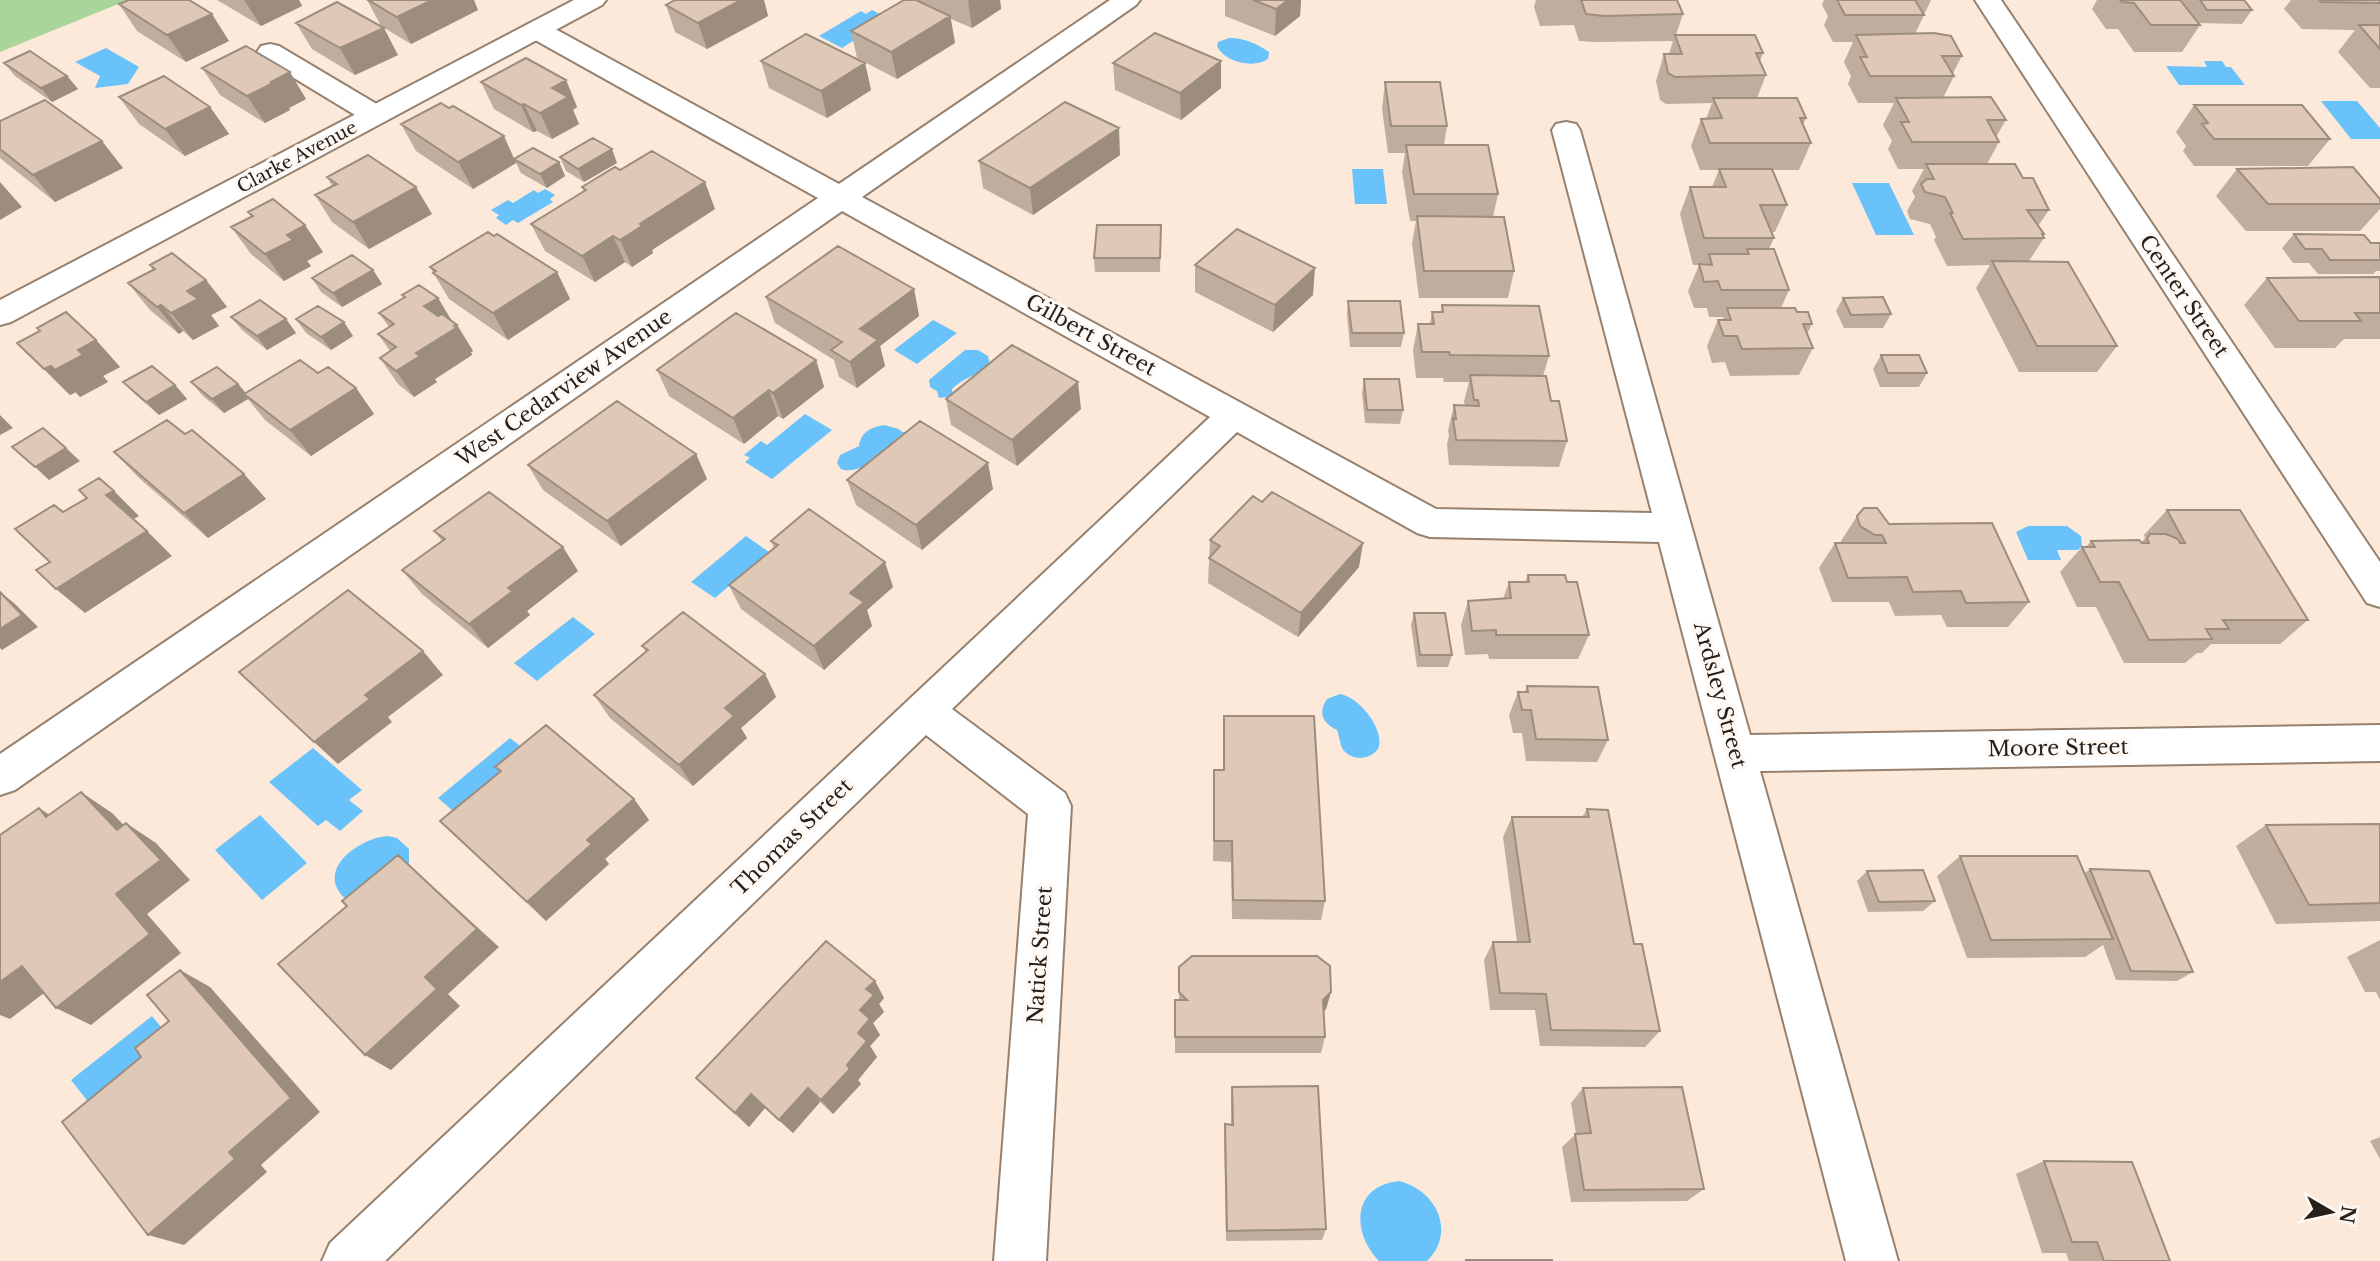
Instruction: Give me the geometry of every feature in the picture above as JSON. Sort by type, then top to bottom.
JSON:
[{"type":"street","name":"Clarke Avenue","points":[[0,314],[593,0]]},
{"type":"street","name":"West Cedarview Avenue","points":[[0,777],[1127,0]]},
{"type":"street","name":"Center Street","points":[[1988,0],[2380,592]]},
{"type":"street","name":"Gilbert Street","points":[[537,30],[1430,523],[1674,528]]},
{"type":"street","points":[[270,52],[374,116]]},
{"type":"street","name":"Ardsley Street","points":[[1566,130],[1872,1261]]},
{"type":"street","name":"Thomas Street","points":[[348,1261],[1235,414]]},
{"type":"street","name":"Natick Street","points":[[924,711],[1050,806],[1020,1261]]},
{"type":"street","name":"Moore Street","points":[[1736,753],[2380,743]]},
{"type":"green space","points":[[0,0],[128,0],[0,52]]},
{"type":"water","points":[[872,10],[886,17],[883,22],[842,48],[819,36],[861,11],[866,14]]},
{"type":"water","points":[[1229,38],[1260,46],[1269,52],[1268,59],[1248,64],[1233,60],[1217,46],[1218,42]]},
{"type":"water","points":[[106,48],[139,67],[128,84],[95,88],[100,76],[75,62]]},
{"type":"water","points":[[2204,61],[2222,61],[2226,67],[2231,67],[2245,85],[2179,85],[2166,66],[2207,67]]},
{"type":"water","points":[[2321,101],[2357,101],[2380,128],[2380,139],[2351,139]]},
{"type":"water","points":[[1352,169],[1383,169],[1387,204],[1355,204]]},
{"type":"water","points":[[1852,183],[1889,183],[1914,235],[1876,235]]},
{"type":"water","points":[[545,189],[555,195],[550,199],[553,202],[518,223],[513,220],[506,225],[496,218],[499,215],[491,210],[508,200],[513,203],[534,190],[538,193]]},
{"type":"water","points":[[933,320],[957,333],[917,364],[894,350]]},
{"type":"water","points":[[965,350],[978,350],[988,356],[990,365],[956,385],[952,389],[953,396],[939,398],[937,391],[930,387],[929,380]]},
{"type":"water","points":[[805,414],[832,430],[772,479],[745,462],[750,458],[744,455],[761,441],[767,445]]},
{"type":"water","points":[[884,425],[902,432],[914,432],[869,464],[849,470],[841,469],[837,463],[840,455],[859,446],[867,431]]},
{"type":"water","points":[[2028,526],[2067,526],[2081,536],[2082,546],[2078,550],[2057,550],[2061,560],[2028,560],[2016,532]]},
{"type":"water","points":[[746,536],[769,552],[715,598],[691,582]]},
{"type":"water","points":[[573,617],[595,634],[537,681],[514,663]]},
{"type":"water","points":[[1340,694],[1355,701],[1375,724],[1379,741],[1375,753],[1360,758],[1350,756],[1342,748],[1337,730],[1325,721],[1322,713],[1327,699]]},
{"type":"water","points":[[510,738],[538,760],[466,822],[438,798]]},
{"type":"water","points":[[313,748],[362,790],[349,800],[363,811],[340,831],[326,820],[318,826],[269,782]]},
{"type":"water","points":[[260,815],[307,863],[262,900],[215,850]]},
{"type":"water","points":[[388,836],[397,838],[409,849],[409,866],[348,901],[338,890],[335,879],[343,859],[364,843]]},
{"type":"water","points":[[152,1016],[177,1046],[96,1112],[71,1080]]},
{"type":"water","points":[[1399,1181],[1423,1193],[1438,1214],[1440,1238],[1436,1250],[1427,1261],[1379,1261],[1364,1237],[1361,1212],[1365,1201],[1383,1185]]},
{"type":"building","points":[[129,0],[189,0],[212,14],[167,35],[119,4]]},
{"type":"building","points":[[368,0],[432,0],[397,17]]},
{"type":"building","points":[[675,0],[741,0],[698,23],[666,5]]},
{"type":"building","points":[[904,0],[916,0],[950,16],[891,52],[851,31]]},
{"type":"building","points":[[1253,0],[1288,0],[1276,9]]},
{"type":"building","points":[[1581,0],[1677,0],[1683,14],[1586,14]]},
{"type":"building","points":[[1837,0],[1915,0],[1924,15],[1845,15]]},
{"type":"building","points":[[2120,0],[2180,0],[2200,25],[2151,25],[2134,3]]},
{"type":"building","points":[[2200,0],[2244,0],[2252,10],[2207,10]]},
{"type":"building","points":[[2319,0],[2380,0],[2380,3],[2321,2]]},
{"type":"building","points":[[337,2],[384,28],[340,48],[296,23]]},
{"type":"building","points":[[2359,25],[2380,25],[2380,49]]},
{"type":"building","points":[[1155,33],[1221,61],[1180,93],[1113,63]]},
{"type":"building","points":[[1934,33],[1951,36],[1962,56],[1942,56],[1954,76],[1870,76],[1860,57],[1867,57],[1856,35]]},
{"type":"building","points":[[806,34],[865,63],[821,91],[761,61]]},
{"type":"building","points":[[1675,35],[1755,35],[1763,53],[1756,53],[1766,75],[1675,77],[1668,73],[1664,54],[1682,54]]},
{"type":"building","points":[[246,46],[290,72],[247,96],[202,68]]},
{"type":"building","points":[[30,51],[67,76],[41,88],[4,63]]},
{"type":"building","points":[[526,58],[566,80],[552,88],[568,97],[540,113],[481,82]]},
{"type":"building","points":[[164,76],[210,107],[165,129],[119,97]]},
{"type":"building","points":[[1385,82],[1440,82],[1447,126],[1391,126]]},
{"type":"building","points":[[1991,97],[2006,120],[1987,120],[1999,142],[1912,142],[1901,122],[1909,122],[1896,98]]},
{"type":"building","points":[[1713,98],[1797,98],[1806,118],[1800,118],[1811,143],[1710,143],[1701,119],[1722,118]]},
{"type":"building","points":[[45,100],[102,141],[33,175],[0,149],[0,121]]},
{"type":"building","points":[[1065,102],[1119,128],[1030,188],[979,161]]},
{"type":"building","points":[[441,103],[449,108],[453,106],[504,136],[458,162],[401,124]]},
{"type":"building","points":[[2194,105],[2302,105],[2330,139],[2214,139],[2202,124],[2208,123]]},
{"type":"building","points":[[593,138],[612,149],[578,169],[560,157]]},
{"type":"building","points":[[1406,145],[1488,145],[1498,194],[1414,194]]},
{"type":"building","points":[[533,148],[559,162],[540,174],[514,159]]},
{"type":"building","points":[[652,151],[705,182],[620,240],[613,236],[582,256],[531,224],[586,190],[582,187],[615,167],[620,170]]},
{"type":"building","points":[[368,155],[416,187],[353,222],[315,195],[337,184],[327,177]]},
{"type":"building","points":[[1926,164],[2015,164],[2023,178],[2033,178],[2049,210],[2027,210],[2044,238],[1963,239],[1945,197],[1925,192],[1921,184],[1927,179],[1934,179]]},
{"type":"building","points":[[2353,167],[2380,199],[2380,204],[2268,204],[2237,169]]},
{"type":"building","points":[[1719,169],[1772,169],[1787,205],[1760,205],[1774,238],[1704,238],[1690,187],[1726,187]]},
{"type":"building","points":[[273,199],[305,225],[287,235],[293,240],[265,254],[231,227],[253,216],[248,212]]},
{"type":"building","points":[[1417,216],[1504,217],[1514,271],[1424,271]]},
{"type":"building","points":[[1097,225],[1161,225],[1160,258],[1094,258]]},
{"type":"building","points":[[1237,229],[1315,268],[1275,305],[1195,265]]},
{"type":"building","points":[[488,232],[494,236],[497,234],[557,272],[493,313],[433,273],[436,271],[430,267]]},
{"type":"building","points":[[2294,234],[2364,235],[2371,243],[2380,243],[2380,260],[2330,260],[2322,249],[2305,249]]},
{"type":"building","points":[[838,246],[914,289],[860,329],[878,340],[850,362],[831,350],[842,342],[766,297]]},
{"type":"building","points":[[1747,249],[1774,249],[1789,290],[1721,290],[1718,281],[1704,282],[1699,264],[1712,265],[1709,254],[1749,254]]},
{"type":"building","points":[[172,253],[206,280],[187,291],[198,299],[171,313],[161,305],[157,307],[128,283],[155,269],[150,265]]},
{"type":"building","points":[[352,255],[373,270],[333,293],[312,278]]},
{"type":"building","points":[[1992,261],[2068,262],[2117,346],[2037,346]]},
{"type":"building","points":[[2380,277],[2380,313],[2355,313],[2361,321],[2299,321],[2267,278]]},
{"type":"building","points":[[419,285],[438,298],[424,306],[457,325],[416,353],[420,356],[396,371],[380,358],[396,347],[378,334],[394,324],[379,313]]},
{"type":"building","points":[[1883,297],[1891,314],[1851,315],[1843,298]]},
{"type":"building","points":[[260,300],[286,319],[257,336],[231,317]]},
{"type":"building","points":[[1348,301],[1400,301],[1404,333],[1352,333]]},
{"type":"building","points":[[1442,305],[1539,306],[1549,356],[1450,355],[1449,352],[1422,352],[1418,324],[1434,324],[1432,312],[1443,312]]},
{"type":"building","points":[[318,306],[344,322],[321,337],[296,319]]},
{"type":"building","points":[[1727,308],[1795,308],[1797,312],[1808,312],[1812,324],[1803,324],[1813,348],[1742,349],[1737,336],[1724,336],[1718,320],[1731,320]]},
{"type":"building","points":[[66,312],[96,340],[78,350],[83,355],[55,370],[51,366],[44,369],[17,343],[40,331],[37,328]]},
{"type":"building","points":[[736,313],[816,360],[773,393],[769,390],[733,418],[657,370]]},
{"type":"building","points":[[1012,345],[1078,382],[1012,440],[946,399]]},
{"type":"building","points":[[1881,355],[1919,355],[1927,373],[1888,373]]},
{"type":"building","points":[[300,360],[318,373],[328,367],[356,388],[290,430],[244,394]]},
{"type":"building","points":[[152,366],[175,385],[146,402],[123,382]]},
{"type":"building","points":[[217,367],[238,384],[212,399],[191,382]]},
{"type":"building","points":[[1470,375],[1546,376],[1551,401],[1559,401],[1567,441],[1456,440],[1454,405],[1479,406],[1478,400],[1474,400]]},
{"type":"building","points":[[1364,379],[1399,379],[1403,410],[1367,410]]},
{"type":"building","points":[[617,401],[696,454],[607,521],[528,465]]},
{"type":"building","points":[[167,420],[185,434],[192,430],[244,474],[184,513],[114,452]]},
{"type":"building","points":[[920,421],[988,463],[916,525],[847,480]]},
{"type":"building","points":[[43,428],[66,448],[35,467],[12,447]]},
{"type":"building","points":[[99,478],[114,491],[106,495],[147,531],[56,589],[36,570],[50,562],[15,529],[54,505],[63,512],[87,498],[79,490]]},
{"type":"building","points":[[489,492],[563,547],[508,588],[513,591],[469,624],[402,570],[445,539],[434,531]]},
{"type":"building","points":[[1272,492],[1363,543],[1301,613],[1209,558],[1220,546],[1210,540],[1253,496],[1262,502]]},
{"type":"building","points":[[1864,508],[1877,508],[1889,524],[1992,523],[2029,602],[1966,603],[1961,591],[1913,592],[1907,577],[1848,578],[1835,543],[1886,543],[1882,535],[1875,535],[1860,526],[1857,516]]},
{"type":"building","points":[[809,509],[885,562],[850,593],[864,602],[814,646],[729,585],[778,545],[771,541]]},
{"type":"building","points":[[2167,510],[2240,510],[2308,620],[2223,620],[2229,629],[2206,629],[2212,639],[2149,640],[2119,582],[2100,582],[2082,547],[2095,547],[2091,541],[2139,540],[2149,543],[2147,539],[2150,534],[2166,534],[2178,539],[2180,543],[2185,543]]},
{"type":"building","points":[[1528,575],[1565,575],[1567,582],[1577,582],[1589,635],[1496,635],[1496,630],[1472,631],[1468,601],[1511,598],[1509,582],[1529,582]]},
{"type":"building","points":[[348,590],[423,651],[365,695],[370,699],[314,742],[239,672]]},
{"type":"building","points":[[0,592],[22,615],[0,629]]},
{"type":"building","points":[[683,612],[765,674],[725,708],[734,716],[679,765],[594,695],[648,650],[642,646]]},
{"type":"building","points":[[1414,613],[1445,613],[1452,655],[1420,655]]},
{"type":"building","points":[[1527,686],[1598,687],[1608,740],[1536,739],[1531,710],[1522,710],[1518,692],[1528,692]]},
{"type":"building","points":[[1224,716],[1314,716],[1325,901],[1233,900],[1232,841],[1214,841],[1214,770],[1224,770]]},
{"type":"building","points":[[546,725],[634,799],[587,840],[592,844],[527,902],[440,821],[501,771],[495,767]]},
{"type":"building","points":[[81,792],[117,830],[126,823],[161,860],[116,894],[150,934],[56,1008],[22,966],[0,982],[0,835],[39,808],[46,817]]},
{"type":"building","points":[[1587,809],[1608,810],[1634,944],[1642,944],[1660,1031],[1551,1030],[1546,994],[1500,993],[1493,942],[1530,942],[1512,817],[1589,817]]},
{"type":"building","points":[[2380,824],[2380,903],[2309,905],[2266,825]]},
{"type":"building","points":[[398,855],[477,929],[425,977],[437,989],[365,1055],[278,964],[347,906],[342,901]]},
{"type":"building","points":[[1960,856],[2077,856],[2113,939],[1991,940]]},
{"type":"building","points":[[2090,869],[2149,871],[2193,972],[2131,971]]},
{"type":"building","points":[[1923,870],[1935,901],[1879,902],[1867,871]]},
{"type":"building","points":[[826,941],[875,981],[866,989],[874,995],[860,1010],[870,1019],[858,1033],[867,1041],[847,1065],[850,1069],[821,1100],[808,1088],[779,1120],[751,1094],[735,1113],[696,1078]]},
{"type":"building","points":[[1192,956],[1317,956],[1330,966],[1331,992],[1323,1000],[1325,1037],[1175,1037],[1175,1000],[1187,1000],[1179,992],[1179,967]]},
{"type":"building","points":[[180,970],[291,1098],[229,1152],[235,1159],[148,1235],[62,1122],[141,1057],[135,1048],[169,1021],[147,995]]},
{"type":"building","points":[[1318,1086],[1326,1229],[1227,1231],[1225,1124],[1233,1125],[1232,1087]]},
{"type":"building","points":[[1682,1087],[1704,1189],[1584,1190],[1575,1134],[1591,1133],[1583,1088]]},
{"type":"building","points":[[2044,1161],[2132,1162],[2170,1261],[2104,1261],[2097,1242],[2072,1242]]},
{"type":"building","points":[[1552,1260],[1552,1261],[1466,1261]]}]
